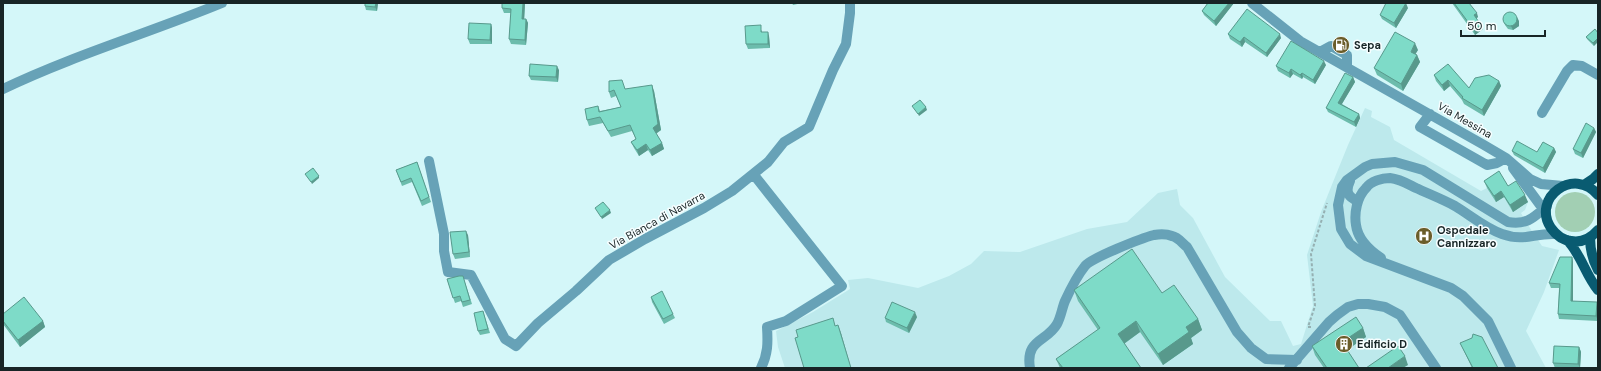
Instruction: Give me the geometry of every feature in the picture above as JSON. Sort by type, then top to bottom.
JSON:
[{"type":"main road","points":[[1584,184],[1598,174]]},
{"type":"main road","points":[[1598,195],[1584,184],[1575,183],[1563,186],[1552,194],[1545,209],[1548,224],[1555,234],[1567,240],[1574,247],[1586,273],[1598,290]]},
{"type":"main road","points":[[1567,240],[1579,241],[1594,233]]},
{"type":"main road","points":[[1594,233],[1590,247],[1598,270]]},
{"type":"street","points":[[3,89],[129,37],[180,20],[222,3]]},
{"type":"street","name":"Via Bianca di Navarra","points":[[429,161],[444,234],[444,251],[448,272],[471,275],[505,339],[516,346],[538,322],[576,291],[609,260],[732,191],[754,175],[768,162],[784,142],[809,127],[833,70],[846,44],[850,3]]},
{"type":"street","name":"Via Messina","points":[[1252,3],[1300,41],[1506,158]]},
{"type":"street","points":[[1542,113],[1567,71],[1573,65],[1582,66],[1598,75]]},
{"type":"street","points":[[1430,114],[1420,127],[1487,165],[1497,164],[1506,158]]},
{"type":"street","points":[[1506,158],[1530,179],[1541,184],[1563,186]]},
{"type":"street","points":[[1506,158],[1545,209],[1526,222],[1518,224],[1508,222],[1423,170],[1390,162],[1372,164],[1365,167],[1347,180],[1342,187],[1338,205],[1341,229],[1350,244],[1366,256],[1451,288],[1463,296],[1488,321],[1511,368]]},
{"type":"street","points":[[754,175],[821,262],[842,286],[786,321],[766,327],[768,348],[761,368]]},
{"type":"street","points":[[1353,176],[1348,185],[1348,194],[1350,198],[1358,201]]},
{"type":"street","points":[[1393,265],[1370,250],[1361,240],[1356,225],[1358,201],[1362,192],[1373,182],[1385,178],[1395,179],[1454,206],[1495,232],[1518,238],[1555,234]]},
{"type":"street","points":[[1531,219],[1536,199]]},
{"type":"street","points":[[1030,368],[1029,361],[1032,348],[1040,339],[1051,332],[1057,325],[1065,301],[1085,265],[1129,244],[1161,234],[1176,237],[1186,247],[1237,332],[1251,348],[1272,364],[1292,365],[1337,315],[1358,304],[1368,304],[1385,307],[1394,311],[1404,319],[1436,367]]},
{"type":"path","points":[[1324,329],[1308,327],[1315,306],[1311,254],[1329,198]]},
{"type":"shaded area","name":"Ospedale Cannizzaro","points":[[1365,108],[1372,111],[1371,117],[1390,127],[1394,140],[1481,191],[1487,188],[1511,193],[1518,188],[1528,202],[1525,210],[1521,213],[1526,222],[1542,246],[1559,250],[1544,292],[1526,331],[1546,368],[785,368],[778,347],[776,331],[813,312],[850,289],[848,280],[868,278],[918,288],[949,276],[971,264],[984,251],[1020,252],[1087,229],[1127,222],[1158,193],[1177,189],[1180,205],[1193,218],[1225,277],[1270,321],[1281,321],[1293,346],[1301,344],[1313,306],[1307,255],[1321,212],[1348,145]]},
{"type":"green space","points":[[1579,192],[1586,195],[1592,201],[1595,212],[1594,220],[1586,229],[1579,232],[1571,232],[1564,229],[1556,220],[1555,208],[1558,201],[1567,193]]},
{"type":"building","points":[[365,3],[376,3],[375,7],[365,6]]},
{"type":"building","points":[[502,3],[523,3],[522,19],[526,19],[525,40],[509,39],[511,9],[502,8]]},
{"type":"building","points":[[1208,3],[1229,3],[1214,21],[1202,11]]},
{"type":"building","points":[[1386,3],[1406,3],[1394,23],[1380,15]]},
{"type":"building","points":[[1454,3],[1469,3],[1477,13],[1474,15],[1481,25],[1474,30]]},
{"type":"building","points":[[1247,9],[1280,34],[1266,53],[1244,37],[1240,42],[1228,34]]},
{"type":"building","points":[[1510,12],[1515,14],[1517,19],[1515,24],[1510,26],[1505,24],[1503,19],[1505,14]]},
{"type":"building","points":[[469,23],[491,24],[490,40],[468,39]]},
{"type":"building","points":[[761,25],[761,32],[768,32],[768,44],[746,44],[745,26]]},
{"type":"building","points":[[1595,29],[1598,33],[1598,38],[1593,43],[1586,37]]},
{"type":"building","points":[[1395,32],[1415,43],[1411,52],[1417,55],[1401,84],[1374,68]]},
{"type":"building","points":[[1341,37],[1347,40],[1345,45],[1336,40]]},
{"type":"building","points":[[1291,41],[1324,61],[1313,80],[1302,73],[1300,75],[1291,69],[1289,73],[1276,66]]},
{"type":"building","points":[[530,64],[557,66],[556,77],[529,76]]},
{"type":"building","points":[[1448,64],[1469,88],[1475,78],[1489,75],[1499,81],[1482,110],[1462,98],[1463,97],[1448,80],[1442,85],[1434,75]]},
{"type":"building","points":[[1345,73],[1353,77],[1338,103],[1359,114],[1354,122],[1326,108]]},
{"type":"building","points":[[622,80],[625,89],[652,85],[658,124],[653,128],[662,143],[650,150],[646,144],[637,150],[631,142],[636,139],[630,125],[608,131],[600,117],[587,120],[585,109],[598,106],[599,112],[621,107],[614,90],[609,92],[609,81]]},
{"type":"building","points":[[920,100],[926,107],[918,114],[912,106]]},
{"type":"building","points":[[1586,123],[1594,128],[1581,153],[1573,149]]},
{"type":"building","points":[[1517,141],[1537,152],[1543,142],[1554,148],[1543,168],[1512,151]]},
{"type":"building","points":[[417,162],[429,197],[421,201],[411,178],[401,182],[396,170]]},
{"type":"building","points":[[313,168],[319,176],[311,182],[305,174]]},
{"type":"building","points":[[1499,171],[1508,186],[1516,181],[1525,195],[1510,205],[1501,191],[1494,196],[1484,181]]},
{"type":"building","points":[[603,202],[610,210],[601,217],[595,208]]},
{"type":"building","points":[[466,231],[469,252],[453,254],[450,232]]},
{"type":"building","points":[[1132,249],[1162,293],[1174,285],[1198,319],[1186,327],[1189,332],[1158,354],[1136,321],[1118,334],[1141,368],[1063,368],[1056,359],[1100,328],[1074,290]]},
{"type":"building","points":[[1560,257],[1572,257],[1571,301],[1597,302],[1596,316],[1558,314],[1560,284],[1549,283]]},
{"type":"building","points":[[463,276],[470,300],[462,302],[460,296],[453,298],[447,279]]},
{"type":"building","points":[[662,291],[673,314],[663,319],[651,297]]},
{"type":"building","points":[[24,297],[43,321],[18,340],[3,321],[3,314]]},
{"type":"building","points":[[892,302],[915,312],[907,328],[885,318]]},
{"type":"building","points":[[483,311],[488,329],[478,331],[474,313]]},
{"type":"building","points":[[1356,317],[1363,328],[1342,342],[1359,368],[1327,368],[1312,346]]},
{"type":"building","points":[[833,318],[835,326],[838,325],[851,368],[804,368],[795,338],[798,337],[796,330]]},
{"type":"building","points":[[1473,334],[1482,337],[1498,368],[1473,368],[1460,343],[1472,338]]},
{"type":"building","points":[[1398,346],[1405,356],[1388,368],[1366,368]]},
{"type":"building","points":[[1554,346],[1579,347],[1578,364],[1553,363]]},
{"type":"place","name":"Sepa","points":[[1341,45]]},
{"type":"place","name":"Ospedale Cannizzaro","points":[[1424,236]]},
{"type":"place","name":"Edificio D","points":[[1344,344]]}]
